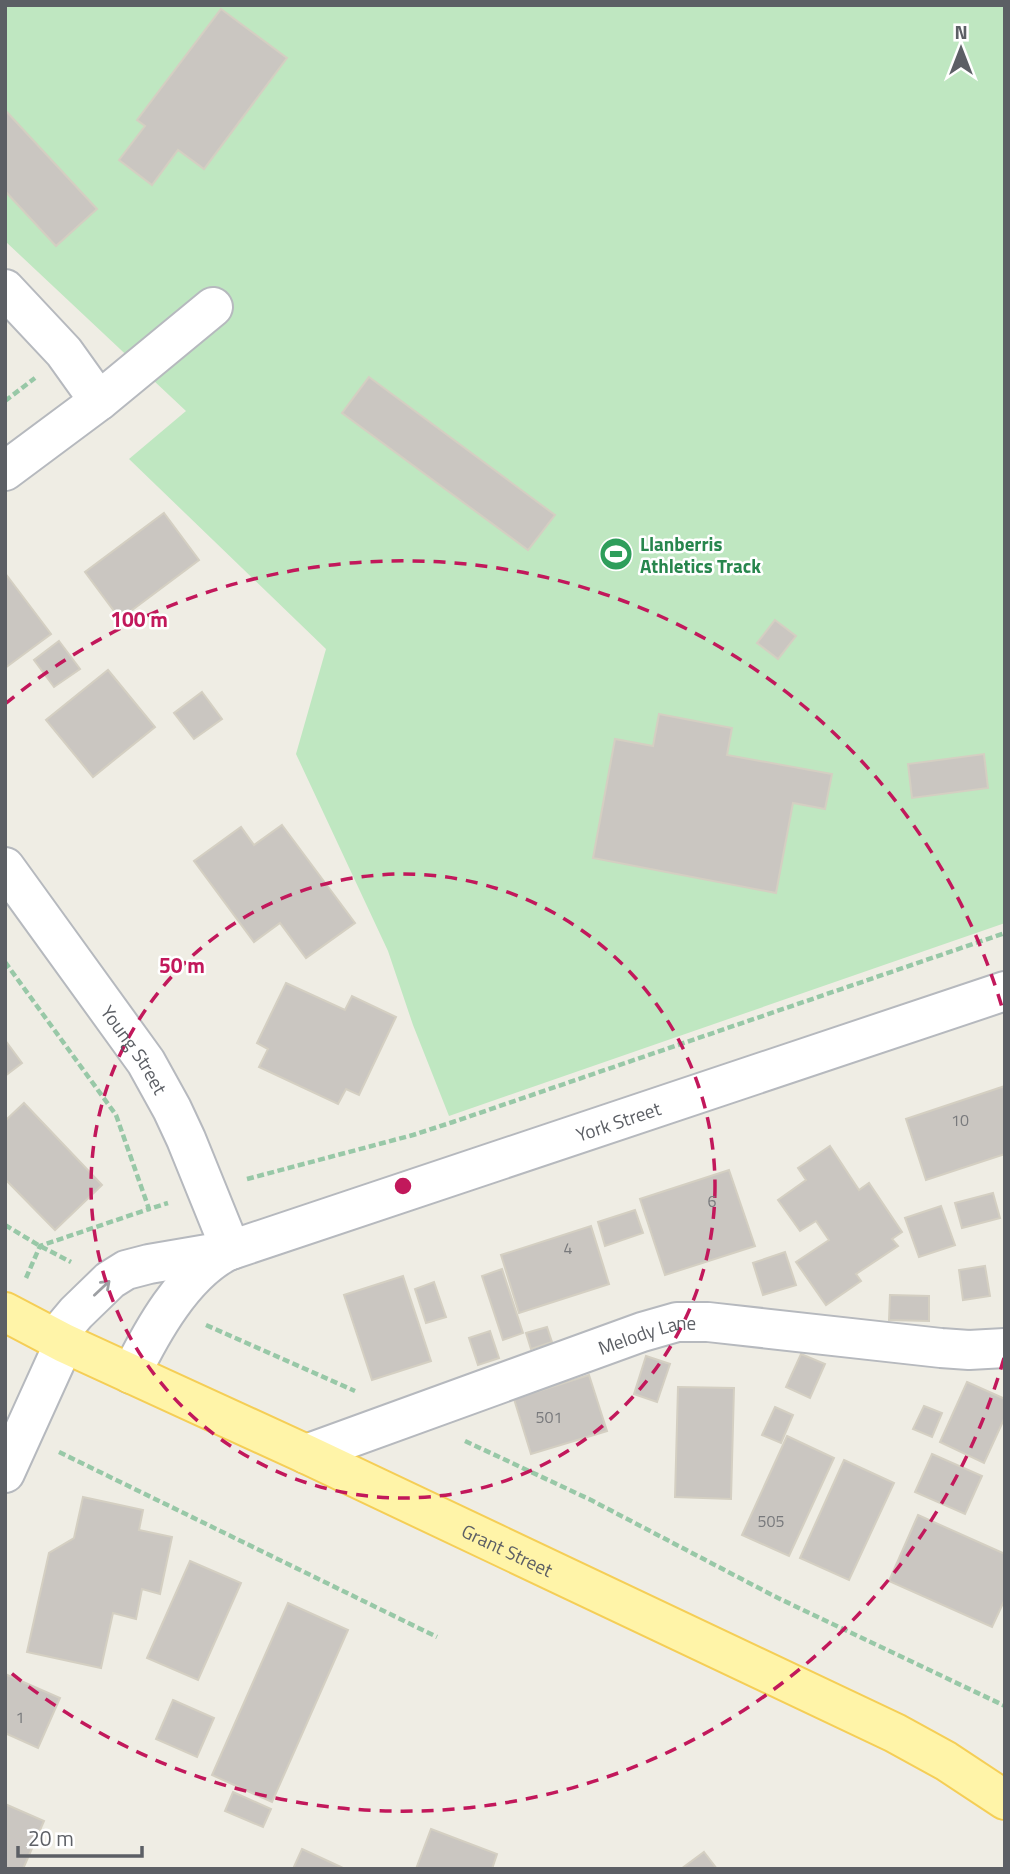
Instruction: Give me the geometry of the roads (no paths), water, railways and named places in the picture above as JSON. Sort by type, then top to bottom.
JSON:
[{"type":"main road","name":"Grant Street","points":[[8,1313],[59,1340],[895,1733],[946,1761],[1005,1800]]},
{"type":"street","points":[[5,289],[64,352],[99,401]]},
{"type":"street","points":[[5,471],[99,401],[213,307]]},
{"type":"street","name":"Young Street","points":[[5,867],[146,1062],[172,1109],[231,1250]]},
{"type":"street","name":"York Street","points":[[5,1473],[59,1340],[76,1313],[110,1280],[127,1270],[231,1250],[1005,991]]},
{"type":"street","name":"York Street","points":[[131,1374],[162,1316],[177,1297],[209,1263],[231,1250]]},
{"type":"street","name":"Melody Lane","points":[[306,1454],[642,1332],[677,1322],[708,1322],[941,1348],[1005,1348]]},
{"type":"place","name":"Llanberris Athletics Track","points":[[616,554]]}]
